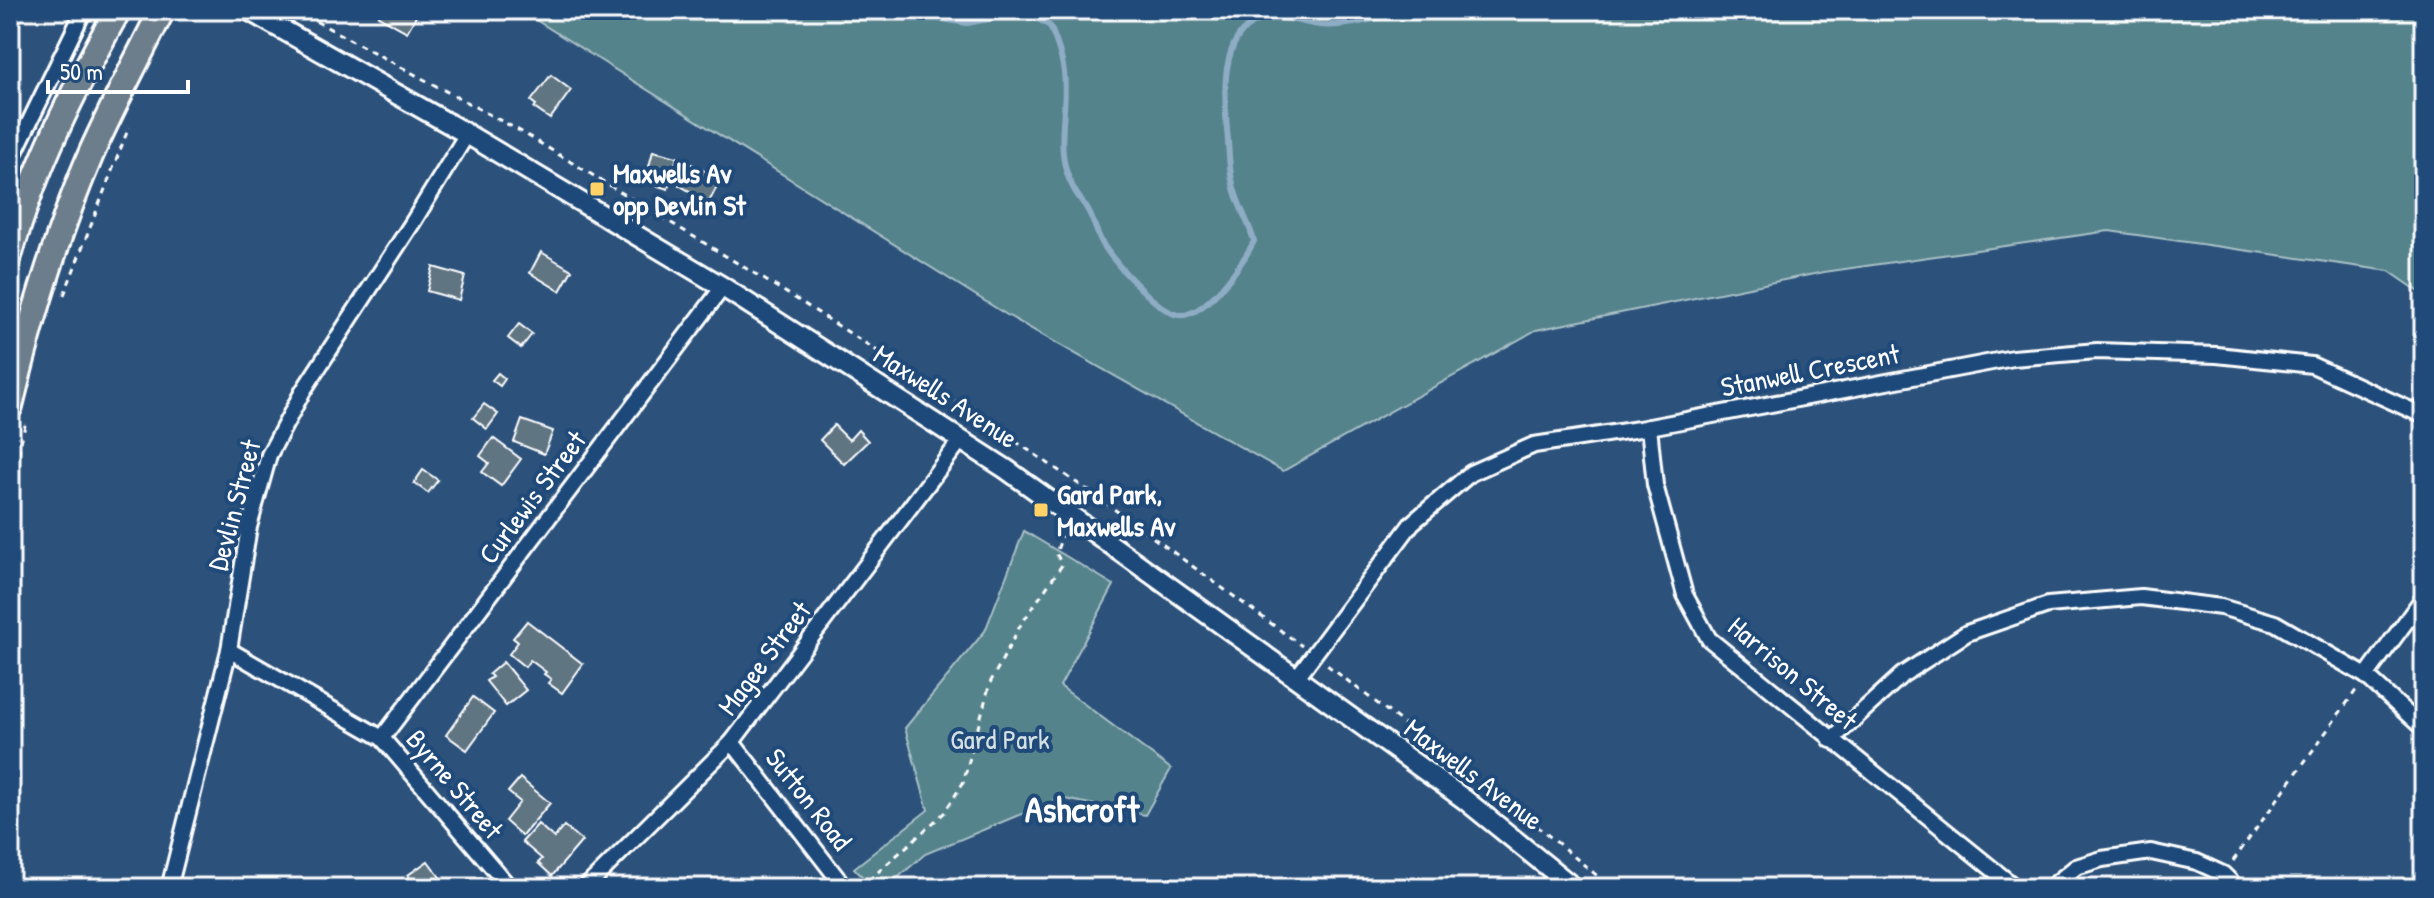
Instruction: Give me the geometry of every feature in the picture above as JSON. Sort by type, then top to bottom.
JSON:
[{"type":"main road","points":[[10,253],[50,143],[118,10]]},
{"type":"main road","points":[[18,414],[46,273],[103,129],[162,10]]},
{"type":"street","points":[[10,162],[84,10]]},
{"type":"street","name":"Maxwells Avenue","points":[[248,10],[467,134],[723,287],[961,440],[1064,509],[1464,799],[1574,888]]},
{"type":"street","name":"Devlin Street","points":[[169,888],[229,650],[249,527],[269,455],[303,391],[467,134]]},
{"type":"street","name":"Curlewis Street","points":[[382,738],[723,287]]},
{"type":"street","name":"Stanwell Crescent","points":[[1297,677],[1412,523],[1471,473],[1534,445],[1649,427],[2013,358],[2097,351],[2217,355],[2312,365],[2424,416]]},
{"type":"street","name":"Harrison Street","points":[[1649,427],[1655,485],[1685,595],[1709,639],[2016,888]]},
{"type":"street","name":"Magee Street","points":[[585,888],[732,742],[961,440]]},
{"type":"street","points":[[1831,740],[1902,675],[1967,633],[2048,605],[2141,597],[2221,607],[2275,623],[2366,676],[2424,729]]},
{"type":"street","points":[[2366,676],[2424,597]]},
{"type":"street","name":"Byrne Street","points":[[229,650],[382,738],[510,888]]},
{"type":"street","name":"Sutton Road","points":[[732,742],[845,888]]},
{"type":"street","points":[[2050,888],[2076,867],[2102,859],[2151,852],[2197,862],[2223,874],[2237,888]]},
{"type":"path","points":[[64,296],[130,126]]},
{"type":"path","points":[[10,489],[18,414]]},
{"type":"path","points":[[860,888],[944,813],[963,783],[990,683],[1020,626],[1062,565],[1056,553],[1062,536]]},
{"type":"path","points":[[2223,874],[2366,676]]},
{"type":"green space","points":[[520,10],[2424,10],[2424,295],[2389,271],[2109,231],[1824,272],[1536,330],[1283,471],[1007,315]]},
{"type":"green space","name":"Gard Park","points":[[1024,531],[1114,585],[1060,686],[1171,769],[1145,815],[1060,798],[925,854],[886,888],[873,888],[854,868],[928,810],[905,728],[985,631]]},
{"type":"building","points":[[382,10],[419,11],[407,32],[378,16]]},
{"type":"building","points":[[551,75],[571,90],[550,119],[534,108],[536,105],[531,101]]},
{"type":"building","points":[[653,151],[677,157],[668,189],[645,182]]},
{"type":"building","points":[[691,164],[708,173],[712,166],[724,173],[709,202],[679,185]]},
{"type":"building","points":[[541,252],[572,270],[560,291],[530,273]]},
{"type":"building","points":[[433,267],[465,276],[459,300],[427,291]]},
{"type":"building","points":[[519,324],[532,334],[521,348],[508,338]]},
{"type":"building","points":[[498,373],[505,379],[500,386],[492,380]]},
{"type":"building","points":[[484,404],[498,414],[487,429],[473,418]]},
{"type":"building","points":[[522,420],[553,431],[544,454],[514,442]]},
{"type":"building","points":[[834,425],[849,440],[858,430],[868,441],[844,464],[820,440]]},
{"type":"building","points":[[493,438],[521,459],[501,486],[482,472],[489,463],[480,456]]},
{"type":"building","points":[[423,470],[438,480],[428,493],[414,483]]},
{"type":"building","points":[[527,621],[583,664],[562,693],[548,683],[551,679],[544,674],[546,672],[530,660],[525,667],[509,654],[518,642],[513,638]]},
{"type":"building","points":[[503,662],[526,690],[506,706],[486,681],[492,677],[489,674]]},
{"type":"building","points":[[473,697],[494,713],[467,750],[446,735]]},
{"type":"building","points":[[520,778],[550,803],[522,836],[505,821],[520,802],[508,792]]},
{"type":"building","points":[[538,824],[554,838],[564,826],[582,841],[552,876],[538,863],[542,859],[522,842]]},
{"type":"building","points":[[428,861],[446,888],[418,888],[408,875]]},
{"type":"waterway","points":[[887,10],[904,16],[967,23],[1026,12],[1050,26],[1064,72],[1062,146],[1070,180],[1089,212],[1101,241],[1118,264],[1149,297],[1179,315],[1189,314],[1212,298],[1242,262],[1254,241],[1235,191],[1229,162],[1226,73],[1236,40],[1246,28],[1267,18],[1332,25],[1417,10]]},
{"type":"place","name":"Maxwells Av opp Devlin St","points":[[597,189]]},
{"type":"place","name":"Gard Park, Maxwells Av","points":[[1041,510]]},
{"type":"district","name":"Ashcroft","points":[[1082,809]]}]
